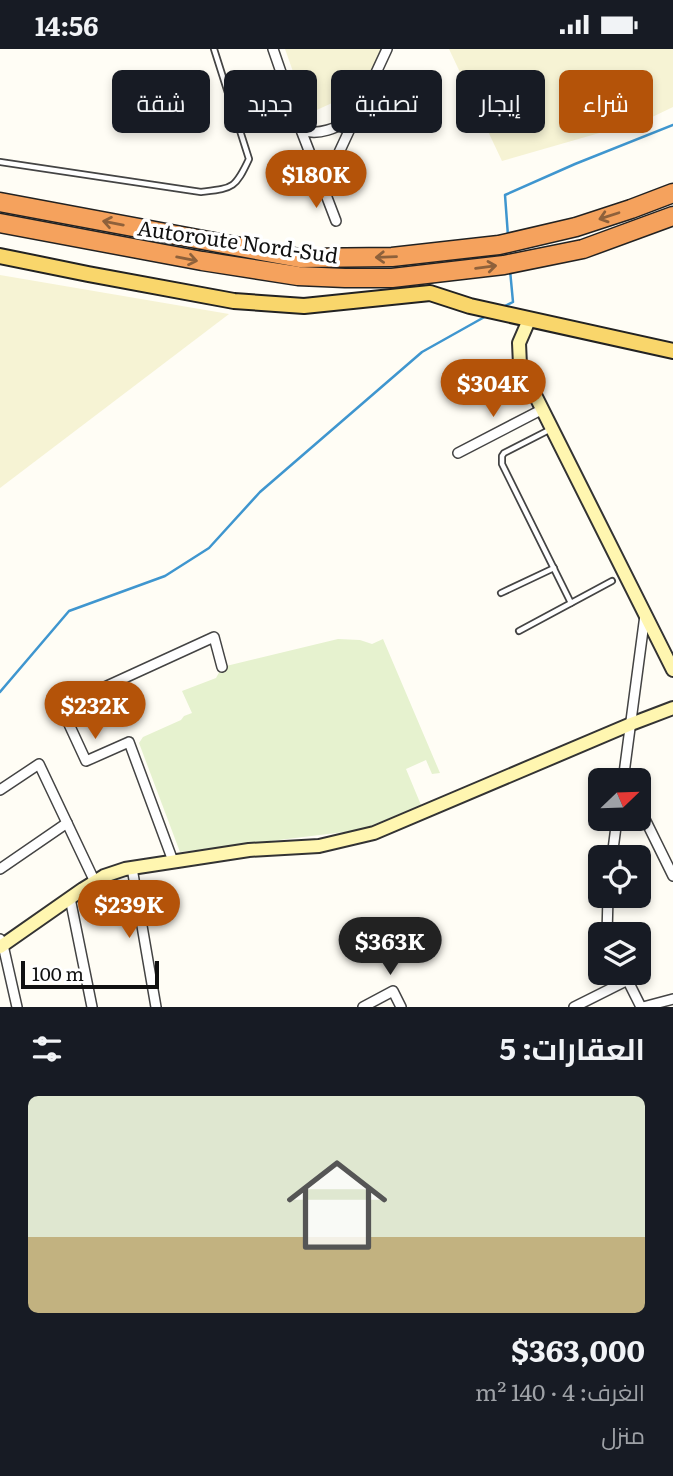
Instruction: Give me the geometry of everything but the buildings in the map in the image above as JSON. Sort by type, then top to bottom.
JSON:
[{"type":"highway","name":"Autoroute Nord-Sud","points":[[0,202],[299,258],[392,257],[499,245],[576,227],[673,193]]},
{"type":"highway","name":"Autoroute Nord-Sud","points":[[0,223],[298,276],[392,278],[504,265],[583,249],[673,216]]},
{"type":"main road","points":[[0,256],[233,301],[304,306],[430,293],[510,316],[673,351]]},
{"type":"main road","points":[[529,320],[519,343],[520,365],[673,670]]},
{"type":"main road","points":[[1,943],[104,876],[173,861],[248,851],[319,846],[374,833],[673,708]]},
{"type":"street","points":[[273,49],[280,70]]},
{"type":"street","points":[[377,70],[387,49]]},
{"type":"street","points":[[302,133],[336,221]]},
{"type":"street","points":[[323,187],[348,133]]},
{"type":"street","points":[[458,453],[541,411]]},
{"type":"street","points":[[625,768],[645,614]]},
{"type":"street","points":[[173,861],[129,742],[86,761],[61,707],[214,637],[222,667]]},
{"type":"street","points":[[0,790],[39,764],[95,882]]},
{"type":"street","points":[[0,869],[67,823]]},
{"type":"street","points":[[651,831],[673,876]]},
{"type":"street","points":[[132,868],[156,1007]]},
{"type":"street","points":[[70,898],[92,1007]]},
{"type":"street","points":[[1,943],[17,1007]]},
{"type":"street","points":[[575,1007],[611,985]]},
{"type":"street","points":[[631,985],[642,1007],[673,999]]},
{"type":"street","points":[[363,1007],[393,991],[401,1007]]},
{"type":"lane","points":[[0,162],[201,192],[226,189],[239,180],[249,159],[214,49]]},
{"type":"lane","points":[[551,429],[505,453],[502,464],[571,603]]},
{"type":"lane","points":[[501,593],[554,568]]},
{"type":"lane","points":[[519,631],[612,581]]},
{"type":"shaded area","points":[[285,49],[384,49],[375,70],[331,70],[331,103],[317,110],[317,70],[292,70]]},
{"type":"shaded area","points":[[449,49],[673,49],[673,107],[653,117],[653,70],[559,70],[559,133],[599,133],[502,161],[489,133],[545,133],[545,70],[459,70]]},
{"type":"shaded area","points":[[0,275],[229,314],[0,488]]},
{"type":"green space","points":[[338,639],[360,640],[372,644],[383,639],[440,773],[432,774],[426,760],[406,769],[421,805],[361,830],[180,852],[139,743],[143,737],[192,713],[182,691],[216,678],[222,667]]},
{"type":"waterway","points":[[508,236],[505,195],[673,125]]},
{"type":"waterway","points":[[503,307],[513,302],[510,270]]},
{"type":"waterway","points":[[0,692],[69,611],[165,576],[209,548],[260,492],[422,352],[488,315]]}]
